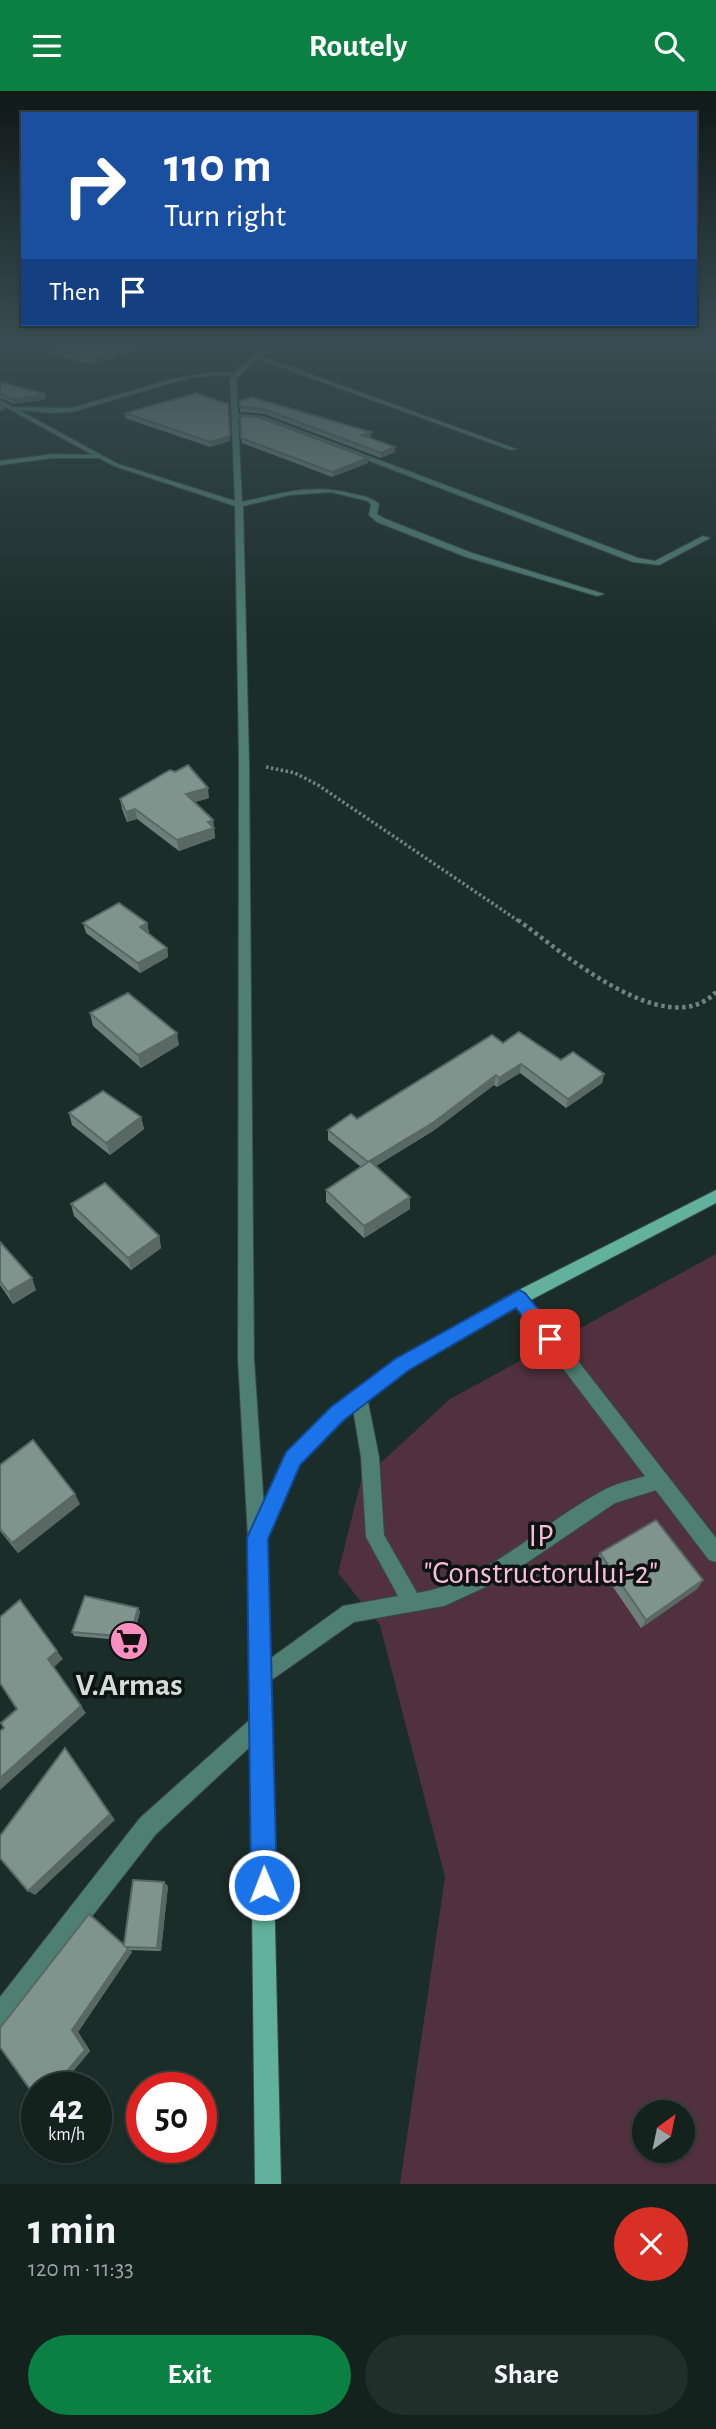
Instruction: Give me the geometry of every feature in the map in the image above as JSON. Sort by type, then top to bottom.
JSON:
[{"type":"main road","points":[[268,2184],[257,1538],[293,1459],[337,1414],[402,1364],[519,1298],[716,1196]]},
{"type":"street","points":[[71,442],[98,457],[239,505],[290,493],[339,490],[370,500],[374,504],[373,515],[380,520],[469,555],[600,594]]},
{"type":"street","points":[[237,442],[244,762],[246,1359],[257,1538]]},
{"type":"street","points":[[326,442],[636,560],[656,563],[706,538]]},
{"type":"street","points":[[493,442],[513,449]]},
{"type":"street","points":[[0,463],[53,456],[98,457]]},
{"type":"street","points":[[519,1298],[716,1553]]},
{"type":"street","points":[[359,1397],[370,1457],[374,1537],[411,1603]]},
{"type":"street","points":[[260,1678],[350,1613],[437,1599],[496,1572],[610,1496],[660,1481]]},
{"type":"street","points":[[0,2016],[148,1826],[261,1723]]},
{"type":"path","points":[[244,762],[285,769],[318,785],[631,994],[661,1006],[688,1010],[700,1006],[716,992]]},
{"type":"green space","name":"IP \"Constructorului-2\"","points":[[716,1254],[716,2184],[400,2184],[445,1877],[380,1625],[338,1573],[361,1481],[450,1399]]},
{"type":"building","points":[[251,442],[325,442],[368,458],[332,472]]},
{"type":"building","points":[[351,442],[380,442],[395,447],[381,453]]},
{"type":"building","points":[[188,765],[208,788],[186,794],[213,820],[208,822],[214,828],[177,840],[135,809],[126,812],[120,799],[170,770],[175,772]]},
{"type":"building","points":[[119,903],[147,923],[140,927],[167,948],[138,963],[83,923]]},
{"type":"building","points":[[128,993],[177,1033],[138,1055],[90,1013]]},
{"type":"building","points":[[519,1032],[561,1060],[573,1052],[604,1074],[568,1099],[521,1064],[499,1078],[496,1075],[434,1122],[368,1162],[328,1130],[351,1114],[357,1119],[492,1035],[503,1043]]},
{"type":"building","points":[[103,1091],[141,1117],[106,1143],[69,1113]]},
{"type":"building","points":[[370,1161],[410,1197],[364,1226],[326,1190]]},
{"type":"building","points":[[105,1183],[159,1236],[128,1258],[71,1204]]},
{"type":"building","points":[[0,1242],[32,1278],[8,1292],[0,1281]]},
{"type":"building","points":[[33,1440],[75,1494],[12,1543],[0,1529],[0,1465]]},
{"type":"building","points":[[656,1520],[703,1580],[646,1620],[600,1553]]},
{"type":"building","points":[[85,1596],[138,1608],[130,1637],[72,1632]]},
{"type":"building","points":[[20,1600],[57,1651],[48,1659],[81,1706],[0,1778],[0,1731],[4,1728],[1,1723],[17,1709],[0,1683],[0,1617]]},
{"type":"building","points":[[65,1748],[110,1814],[28,1891],[0,1858],[0,1836]]},
{"type":"building","points":[[133,1880],[164,1882],[157,1948],[126,1947],[128,1949],[72,2030],[85,2050],[66,2072],[21,2072],[21,2077],[0,2047],[0,2028],[89,1914],[124,1945]]},
{"type":"place","name":"V.Armas","points":[[129,1641]]},
{"type":"route","points":[[264,1885],[257,1538],[293,1459],[337,1414],[402,1364],[519,1298],[550,1339]]}]
